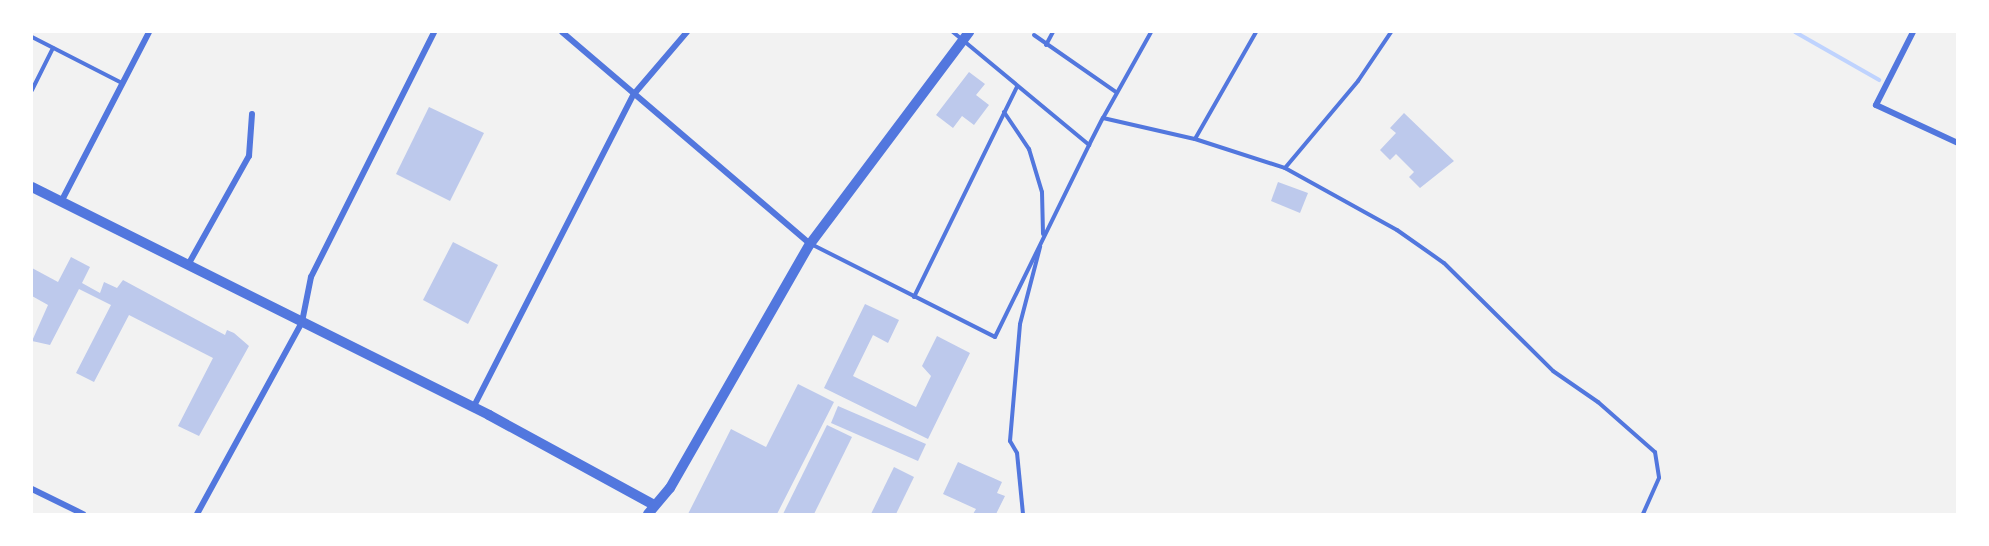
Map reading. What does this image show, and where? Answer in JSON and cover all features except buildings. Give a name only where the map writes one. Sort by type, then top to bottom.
[{"type":"street","points":[[61,202],[149,32]]},
{"type":"street","points":[[197,514],[302,322],[311,277],[434,32]]},
{"type":"street","points":[[562,32],[810,244]]},
{"type":"street","points":[[473,408],[634,94],[687,32]]},
{"type":"street","points":[[32,187],[473,408],[651,510],[670,488],[810,244],[969,32]]},
{"type":"street","points":[[1913,32],[1876,105],[1958,143]]},
{"type":"street","points":[[188,265],[249,156],[252,114]]},
{"type":"street","points":[[32,491],[83,514]]},
{"type":"lane","points":[[953,32],[961,42],[1089,145]]},
{"type":"lane","points":[[1046,45],[1053,32]]},
{"type":"lane","points":[[810,244],[995,337],[1116,92],[1151,32]]},
{"type":"lane","points":[[1196,139],[1256,32]]},
{"type":"lane","points":[[1285,168],[1358,81],[1391,32]]},
{"type":"lane","points":[[1034,35],[1116,92]]},
{"type":"lane","points":[[32,38],[122,83]]},
{"type":"lane","points":[[32,90],[53,48]]},
{"type":"lane","points":[[914,297],[1017,87]]},
{"type":"lane","points":[[1004,112],[1029,149],[1042,192],[1043,237],[1020,324],[1010,441],[1017,453],[1023,514]]},
{"type":"lane","points":[[1103,118],[1196,139],[1285,168],[1365,207],[1444,263],[1553,371],[1598,402],[1655,452],[1659,478],[1642,514]]},
{"type":"waterway","points":[[1795,32],[1879,80]]}]
